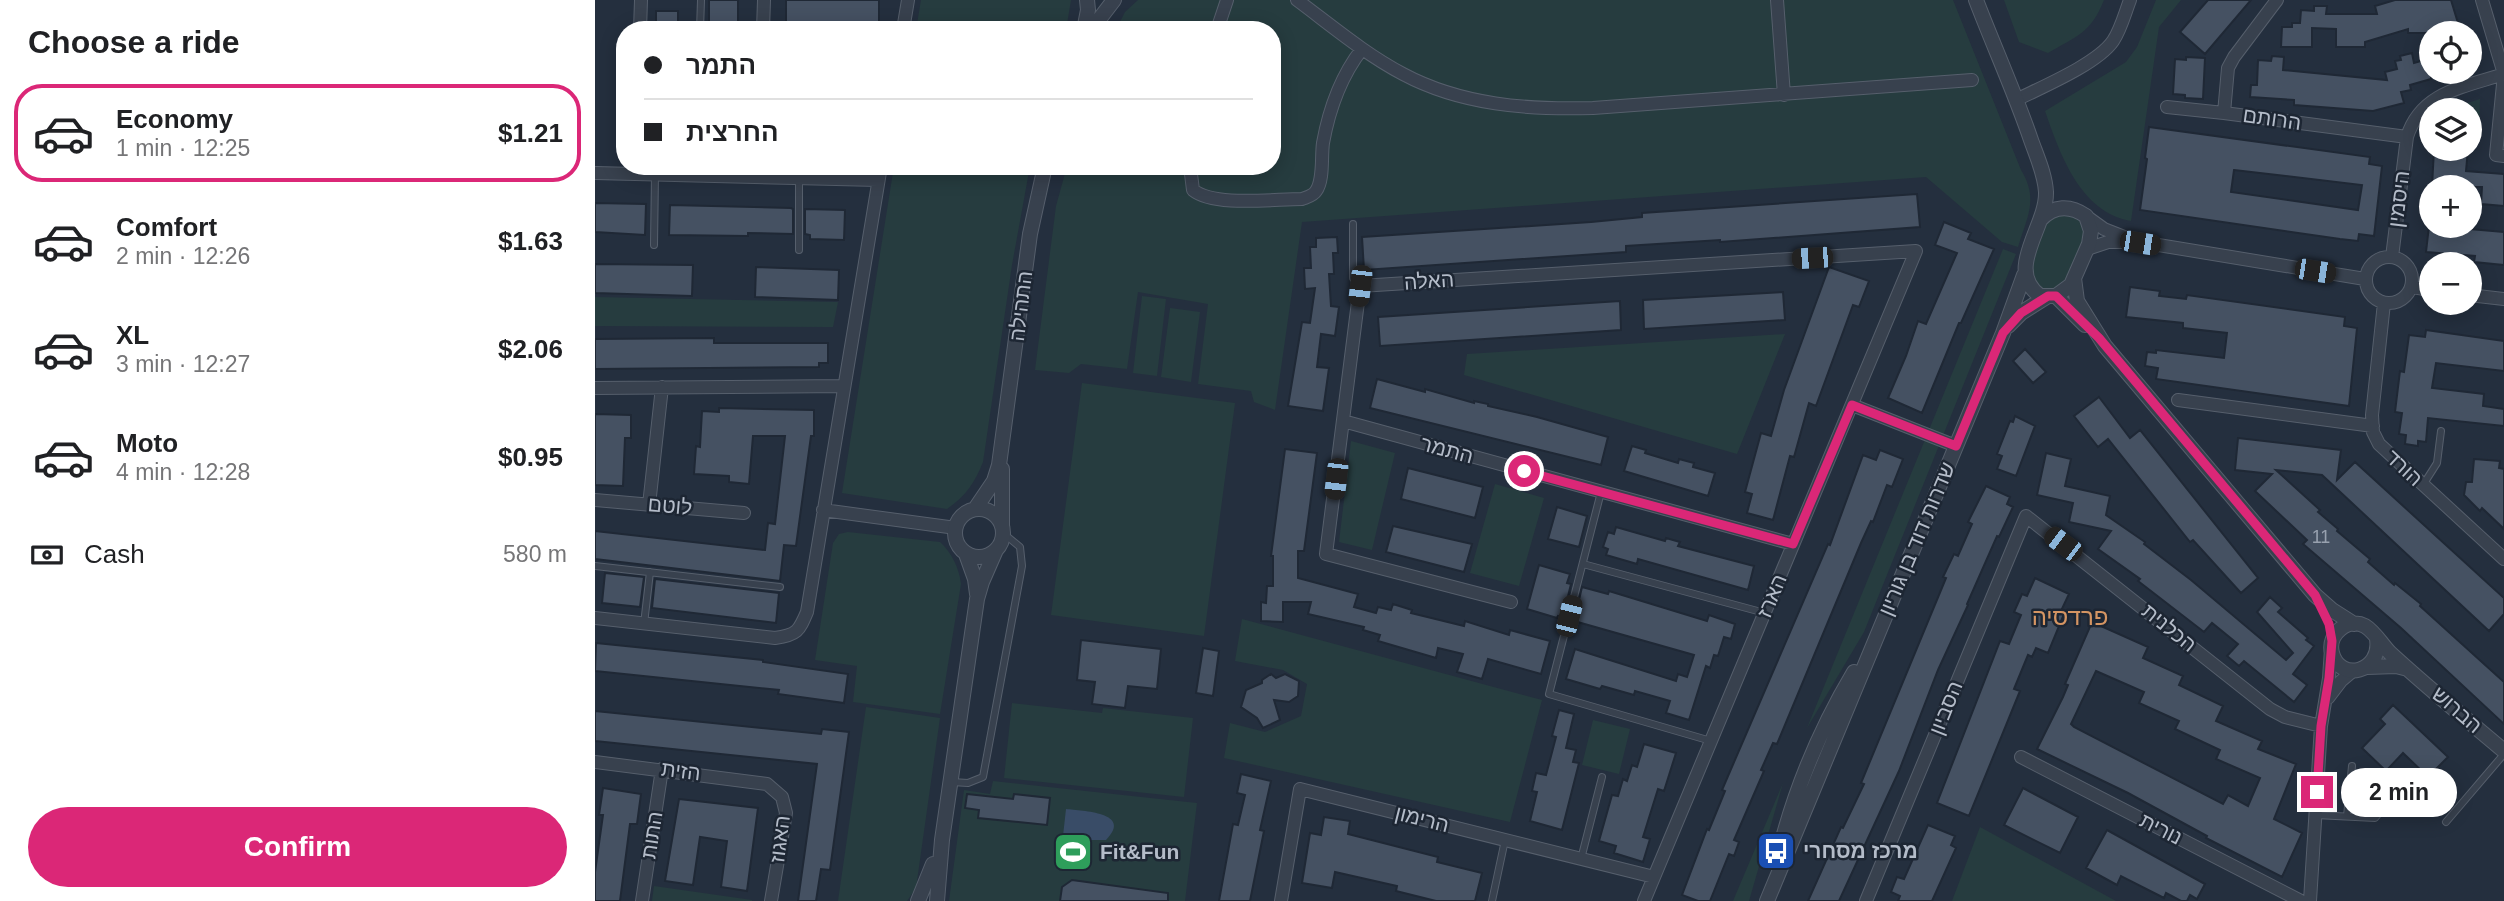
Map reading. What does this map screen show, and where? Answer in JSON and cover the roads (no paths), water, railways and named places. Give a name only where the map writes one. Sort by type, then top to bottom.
[{"type":"street","points":[[640,21],[641,0]]},
{"type":"street","points":[[763,21],[764,0]]},
{"type":"street","points":[[904,21],[908,0]]},
{"type":"street","points":[[1086,21],[1087,0]]},
{"type":"street","points":[[1101,0],[1112,0]]},
{"type":"street","points":[[1097,21],[1112,0]]},
{"type":"street","points":[[1220,21],[1227,0]]},
{"type":"street","points":[[1297,0],[1362,49],[1406,76],[1440,90],[1479,101],[1521,107],[1593,108],[1972,80]]},
{"type":"street","points":[[1777,0],[1784,95]]},
{"type":"street","points":[[1976,0],[2044,180],[2046,203],[2024,275],[2027,284],[2040,296],[2052,296],[2071,285],[2087,248],[2091,231],[2086,216]]},
{"type":"street","points":[[2016,100],[2083,65],[2103,51],[2113,41],[2130,0]]},
{"type":"street","name":"הרותם","points":[[2277,0],[2228,68],[2224,113],[2407,137]]},
{"type":"street","points":[[2482,0],[2504,74],[2496,155],[2504,156]]},
{"type":"street","points":[[1191,175],[1192,190],[1201,196],[1229,200],[1302,199],[1311,195],[1317,190],[1320,180],[1322,146],[1333,104],[1353,60],[1362,49]]},
{"type":"street","name":"היסמין","points":[[2392,257],[2411,123],[2431,100],[2504,74]]},
{"type":"street","points":[[2167,107],[2224,113]]},
{"type":"street","points":[[595,173],[616,172]]},
{"type":"street","points":[[691,175],[878,180]]},
{"type":"street","points":[[595,618],[775,638],[791,636],[800,629],[807,612],[879,175]]},
{"type":"street","name":"התהילה","points":[[1002,529],[1003,446],[1030,234],[1043,175]]},
{"type":"street","points":[[2044,180],[2069,208],[2104,229],[2140,243]]},
{"type":"street","points":[[2040,220],[2054,209],[2069,208]]},
{"type":"street","points":[[2087,248],[2108,242],[2140,243],[2365,279]]},
{"type":"street","name":"האלה","points":[[1360,286],[1916,251]]},
{"type":"street","name":"הארז","points":[[1644,901],[1916,251]]},
{"type":"street","points":[[2392,257],[2405,262],[2409,268],[2412,274],[2411,287],[2404,299],[2384,303],[2369,292],[2365,279],[2371,265],[2377,260],[2392,257]]},
{"type":"street","name":"שדרות דוד בן גוריון","points":[[1767,901],[1786,826],[1809,760],[1843,690],[1880,629],[2003,333],[2024,275]]},
{"type":"street","points":[[2074,277],[2077,301],[2099,338]]},
{"type":"street","points":[[1360,286],[1327,554],[1511,602]]},
{"type":"street","points":[[2411,287],[2419,288]]},
{"type":"street","points":[[2052,296],[2099,338],[2315,595],[2354,624],[2368,628],[2377,639],[2377,654],[2341,681],[2324,704]]},
{"type":"street","name":"שדרות דוד בן גוריון","points":[[2003,333],[2021,313],[2052,296]]},
{"type":"street","points":[[2482,296],[2504,299]]},
{"type":"street","name":"הורד","points":[[2384,303],[2373,426],[2379,444],[2504,559]]},
{"type":"street","points":[[595,388],[844,386]]},
{"type":"street","points":[[649,505],[662,387]]},
{"type":"street","points":[[2178,400],[2373,426]]},
{"type":"street","points":[[1852,405],[1956,446]]},
{"type":"street","name":"התמר","points":[[1343,421],[1793,544]]},
{"type":"street","name":"התהילה","points":[[975,509],[994,481],[1003,446]]},
{"type":"street","name":"לוטם","points":[[595,500],[744,513]]},
{"type":"street","points":[[937,901],[942,840],[977,599],[982,582],[1002,541],[1002,529],[991,512],[975,509],[961,517],[955,528],[956,541],[966,554],[975,579],[977,599]]},
{"type":"street","points":[[823,510],[955,528]]},
{"type":"street","name":"הכלנית","points":[[2025,516],[2270,709],[2285,717],[2321,726]]},
{"type":"street","name":"הסביון","points":[[1866,901],[2025,516]]},
{"type":"street","points":[[966,554],[982,557],[996,550]]},
{"type":"street","points":[[2310,901],[2321,726],[2331,645],[2329,624],[2315,595]]},
{"type":"street","points":[[2354,624],[2340,628],[2331,645],[2337,663],[2347,669],[2396,666],[2410,670]]},
{"type":"street","name":"הברוש","points":[[2377,639],[2504,752]]},
{"type":"street","name":"נורית","points":[[2021,757],[2301,901]]},
{"type":"street","name":"הזית","points":[[595,762],[767,784]]},
{"type":"street","name":"התות","points":[[642,901],[662,769]]},
{"type":"street","name":"האגוז","points":[[767,784],[782,797],[786,813],[771,901]]},
{"type":"street","name":"הרימון","points":[[1281,901],[1300,789],[1654,877]]},
{"type":"street","points":[[918,901],[942,840]]},
{"type":"lane","points":[[700,21],[701,0]]},
{"type":"lane","points":[[654,244],[655,175]]},
{"type":"lane","points":[[799,178],[799,250]]},
{"type":"lane","points":[[1353,224],[1353,278],[1360,286]]},
{"type":"lane","points":[[2422,486],[2437,463],[2441,431]]},
{"type":"lane","points":[[1601,492],[1549,694],[1711,741]]},
{"type":"lane","points":[[950,782],[968,783],[983,777],[1022,566],[1020,547],[1002,529]]},
{"type":"lane","points":[[1583,564],[1765,613]]},
{"type":"lane","points":[[595,565],[780,587]]},
{"type":"lane","points":[[644,624],[650,572]]},
{"type":"lane","points":[[2446,822],[2504,752]]},
{"type":"lane","points":[[2347,816],[2352,766]]},
{"type":"lane","points":[[2315,815],[2375,818],[2411,776]]},
{"type":"lane","points":[[1581,859],[1602,777]]},
{"type":"lane","points":[[1492,901],[1505,840]]},
{"type":"water","name":"Fit&Fun","points":[[1066,809],[1103,815],[1110,818],[1114,824],[1113,831],[1106,840],[1089,840],[1085,861],[1067,861],[1061,854]]},
{"type":"place","name":"מרכז מסחרי","points":[[1776,851]]},
{"type":"place","name":"Fit&Fun","points":[[1073,852]]},
{"type":"district","name":"פרדסיה","points":[[2070,617]]}]
